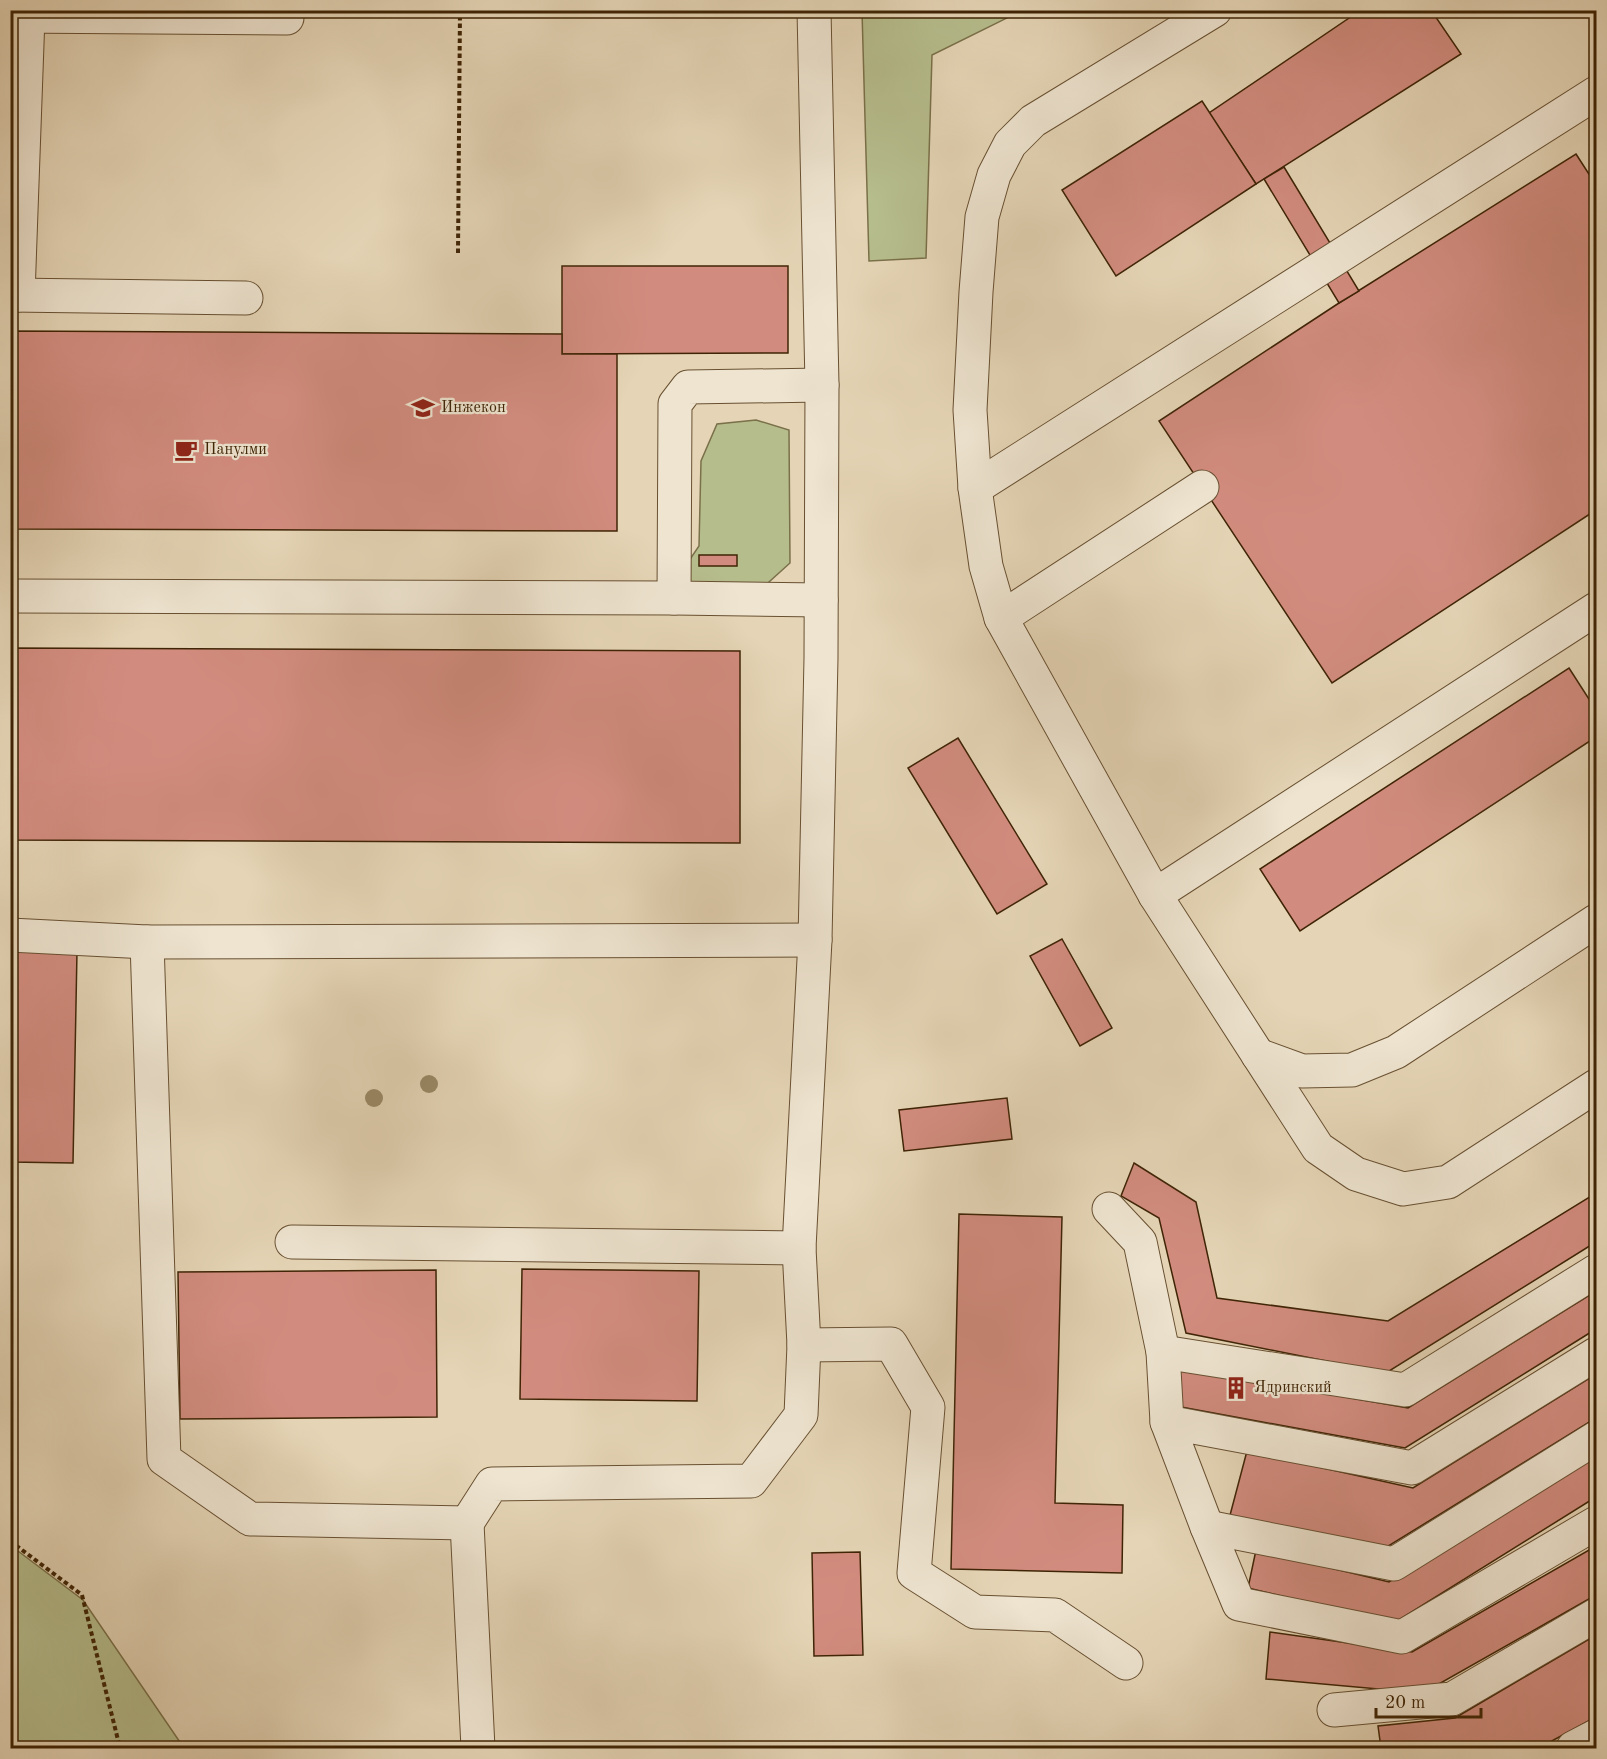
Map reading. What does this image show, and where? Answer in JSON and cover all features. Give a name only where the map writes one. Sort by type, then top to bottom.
[{"type":"lane","points":[[246,298],[14,295],[19,16],[287,18],[287,10]]},
{"type":"lane","points":[[478,1749],[467,1522],[492,1484],[751,1481],[801,1415],[804,1345],[799,1248],[815,940],[821,600],[822,385],[814,10]]},
{"type":"lane","points":[[1215,10],[1033,121],[1010,144],[994,175],[982,217],[970,410],[975,488],[986,566],[1001,618],[1155,895],[1318,1148],[1356,1174],[1402,1189],[1448,1182],[1596,1086]]},
{"type":"lane","points":[[975,488],[1596,93]]},
{"type":"lane","points":[[674,598],[675,404],[688,387],[822,385]]},
{"type":"lane","points":[[1001,618],[1202,487]]},
{"type":"lane","points":[[10,596],[821,600]]},
{"type":"lane","points":[[1155,895],[1596,609]]},
{"type":"lane","points":[[1258,1055],[1302,1071],[1352,1070],[1396,1052],[1596,921]]},
{"type":"lane","points":[[10,935],[147,942],[815,940]]},
{"type":"lane","points":[[147,942],[164,1459],[250,1519],[467,1522]]},
{"type":"lane","points":[[1109,1209],[1140,1242],[1163,1352],[1167,1422],[1239,1604],[1402,1637],[1596,1523]]},
{"type":"lane","points":[[292,1242],[799,1248]]},
{"type":"lane","points":[[1163,1352],[1405,1390],[1596,1271]]},
{"type":"lane","points":[[804,1345],[891,1344],[928,1407],[914,1574],[975,1612],[1055,1615],[1126,1663]]},
{"type":"lane","points":[[1167,1422],[1412,1468],[1596,1354]]},
{"type":"lane","points":[[1208,1527],[1394,1564],[1596,1438]]},
{"type":"lane","points":[[1334,1710],[1452,1699],[1596,1615]]},
{"type":"lane","points":[[1573,1749],[1596,1736]]},
{"type":"path","points":[[458,253],[460,10]]},
{"type":"path","points":[[10,1541],[82,1595],[120,1749]]},
{"type":"green space","points":[[862,11],[1021,11],[932,55],[926,258],[869,261]]},
{"type":"green space","points":[[756,420],[789,430],[790,563],[760,590],[693,591],[684,568],[699,546],[701,461],[717,424]]},
{"type":"green space","points":[[10,1545],[83,1600],[184,1748],[11,1748]]},
{"type":"building","points":[[1361,10],[1431,10],[1461,54],[1256,184],[1209,113]]},
{"type":"building","points":[[1202,101],[1256,184],[1116,276],[1062,190]]},
{"type":"building","points":[[1576,154],[1596,185],[1596,510],[1332,683],[1159,421],[1339,303]]},
{"type":"building","points":[[1284,167],[1359,291],[1339,303],[1264,179]]},
{"type":"building","points":[[562,266],[788,266],[788,353],[562,354]]},
{"type":"building","points":[[10,331],[562,334],[562,354],[617,354],[617,531],[10,529]]},
{"type":"building","points":[[699,555],[737,555],[737,566],[699,566]]},
{"type":"building","points":[[10,648],[740,651],[740,843],[10,840]]},
{"type":"building","points":[[1569,668],[1596,710],[1596,737],[1300,931],[1260,869]]},
{"type":"building","points":[[958,738],[1047,884],[997,914],[908,768]]},
{"type":"building","points":[[1062,939],[1112,1028],[1080,1046],[1030,956]]},
{"type":"building","points":[[10,950],[77,951],[73,1163],[10,1162]]},
{"type":"building","points":[[1007,1098],[1012,1139],[904,1151],[899,1110]]},
{"type":"building","points":[[1134,1163],[1196,1202],[1217,1298],[1388,1321],[1596,1193],[1596,1242],[1386,1373],[1186,1333],[1159,1218],[1121,1196]]},
{"type":"building","points":[[959,1214],[1062,1217],[1055,1503],[1123,1505],[1122,1573],[951,1569]]},
{"type":"building","points":[[522,1269],[699,1271],[697,1401],[520,1399]]},
{"type":"building","points":[[436,1270],[437,1417],[180,1419],[178,1272]]},
{"type":"building","name":"Ядринский","points":[[1596,1291],[1596,1329],[1405,1448],[1181,1407],[1180,1368],[1408,1408]]},
{"type":"building","points":[[1596,1374],[1596,1418],[1377,1553],[1229,1519],[1247,1451],[1413,1488]]},
{"type":"building","points":[[1596,1454],[1596,1497],[1394,1623],[1248,1588],[1256,1550],[1389,1582]]},
{"type":"building","points":[[1596,1546],[1596,1595],[1423,1693],[1266,1679],[1270,1632],[1412,1652]]},
{"type":"building","points":[[860,1552],[863,1655],[814,1656],[812,1553]]},
{"type":"building","points":[[1596,1635],[1596,1717],[1539,1748],[1381,1748],[1378,1726],[1455,1718]]},
{"type":"place","name":"Инжекон","points":[[423,408]]},
{"type":"place","name":"Панулми","points":[[186,450]]},
{"type":"place","name":"Ядринский","points":[[1236,1388]]}]
